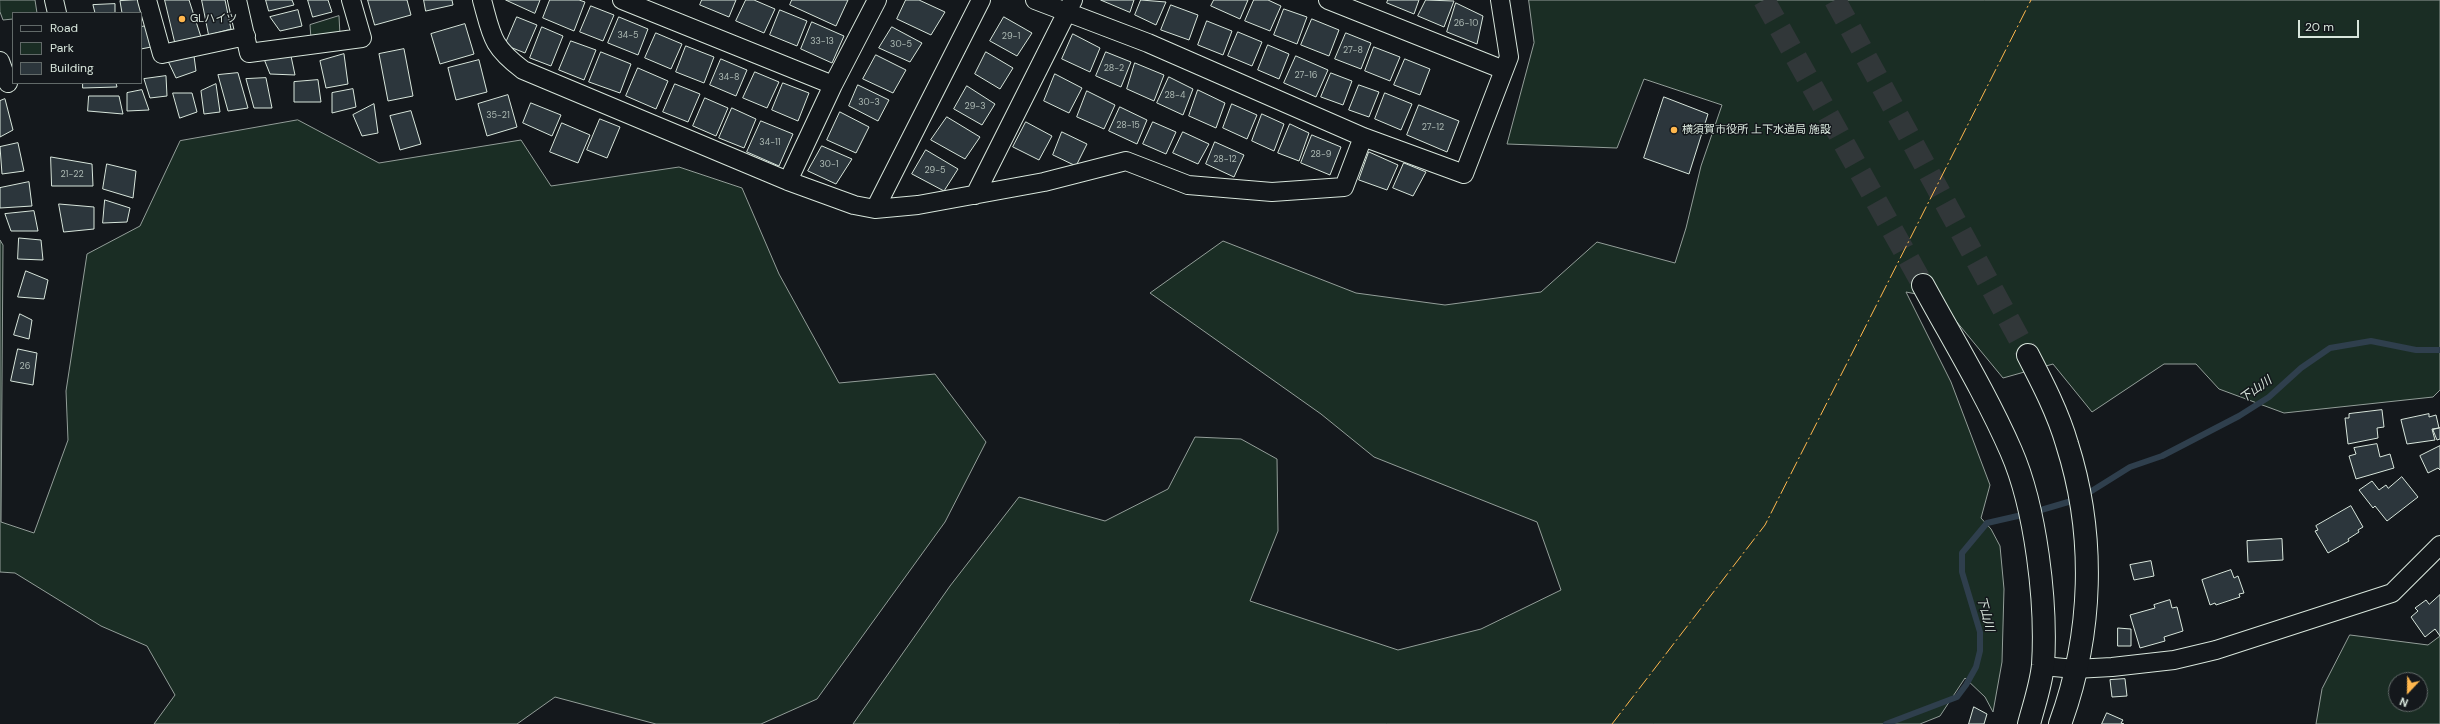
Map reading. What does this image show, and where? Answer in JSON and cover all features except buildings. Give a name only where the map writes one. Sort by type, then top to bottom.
[{"type":"street","points":[[54,0],[57,12]]},
{"type":"street","points":[[147,0],[162,54],[246,36]]},
{"type":"street","points":[[237,0],[249,53],[362,38],[351,0]]},
{"type":"street","points":[[482,0],[493,38],[503,55],[523,70],[788,181],[854,206],[875,209],[918,205],[1044,182],[1126,161],[1188,185],[1272,192],[1344,187],[1363,136]]},
{"type":"street","points":[[622,0],[833,84]]},
{"type":"street","points":[[788,181],[833,84],[877,0]]},
{"type":"street","points":[[875,209],[981,0]]},
{"type":"street","points":[[1035,0],[1070,6],[1148,43],[1363,136],[1464,174],[1509,57],[1500,0]]},
{"type":"street","points":[[1328,0],[1504,70]]},
{"type":"street","points":[[975,195],[1070,6]]},
{"type":"street","points":[[0,61],[8,83]]},
{"type":"street","points":[[1923,285],[1988,404],[2012,452],[2026,497],[2038,570],[2044,624],[2043,666],[2029,724]]},
{"type":"street","points":[[2028,355],[2054,406],[2068,444],[2085,523],[2087,590],[2084,631],[2060,724]]},
{"type":"street","points":[[2043,666],[2075,669],[2174,660],[2216,650],[2392,593],[2440,545]]},
{"type":"green space","points":[[0,0],[35,0],[37,12],[12,12],[12,19],[3,20],[0,12]]},
{"type":"green space","points":[[1529,0],[2440,0],[2440,390],[2433,397],[2284,413],[2219,389],[2196,364],[2164,364],[2092,412],[2053,364],[2003,378],[1937,298],[1906,292],[1951,382],[1990,485],[1981,518],[1991,529],[2000,546],[2004,589],[2002,662],[1993,712],[1985,697],[1965,678],[1940,716],[1920,724],[853,724],[950,586],[1019,497],[1105,521],[1168,489],[1195,437],[1241,439],[1277,459],[1278,531],[1250,601],[1398,650],[1481,629],[1561,590],[1537,522],[1374,457],[1321,414],[1150,293],[1223,241],[1356,293],[1445,305],[1541,292],[1597,242],[1675,263],[1686,228],[1701,166],[1722,105],[1644,79],[1617,148],[1507,144],[1534,43]]},
{"type":"green space","points":[[339,16],[340,35],[311,39],[310,25]]},
{"type":"green space","points":[[298,120],[379,163],[521,140],[551,186],[679,167],[742,188],[779,274],[839,383],[935,374],[986,442],[945,522],[817,699],[761,724],[656,724],[555,697],[517,724],[154,724],[175,695],[147,646],[101,626],[15,573],[0,572],[0,240],[3,245],[1,522],[34,533],[68,440],[66,391],[87,254],[140,226],[180,141]]},
{"type":"green space","points":[[2350,635],[2428,645],[2440,636],[2440,724],[2316,724],[2322,689]]},
{"type":"waterway","name":"下山川","points":[[2090,492],[2130,467],[2162,456],[2239,416],[2269,397],[2301,368],[2330,348],[2371,341],[2416,350],[2440,350]]},
{"type":"waterway","name":"下山川","points":[[2041,510],[2075,500]]},
{"type":"waterway","name":"下山川","points":[[1886,724],[1957,697],[1966,685],[1976,667],[1980,651],[1980,632],[1962,572],[1962,553],[1987,523],[2022,515]]},
{"type":"tunnel","points":[[1764,0],[1923,285]]},
{"type":"tunnel","points":[[1835,0],[2028,355]]},
{"type":"power","points":[[1612,724],[1765,525],[2031,0]]},
{"type":"place","name":"GLハイツ","points":[[182,19]]},
{"type":"place","name":"横須賀市役所 上下水道局 施設","points":[[1674,130]]}]
